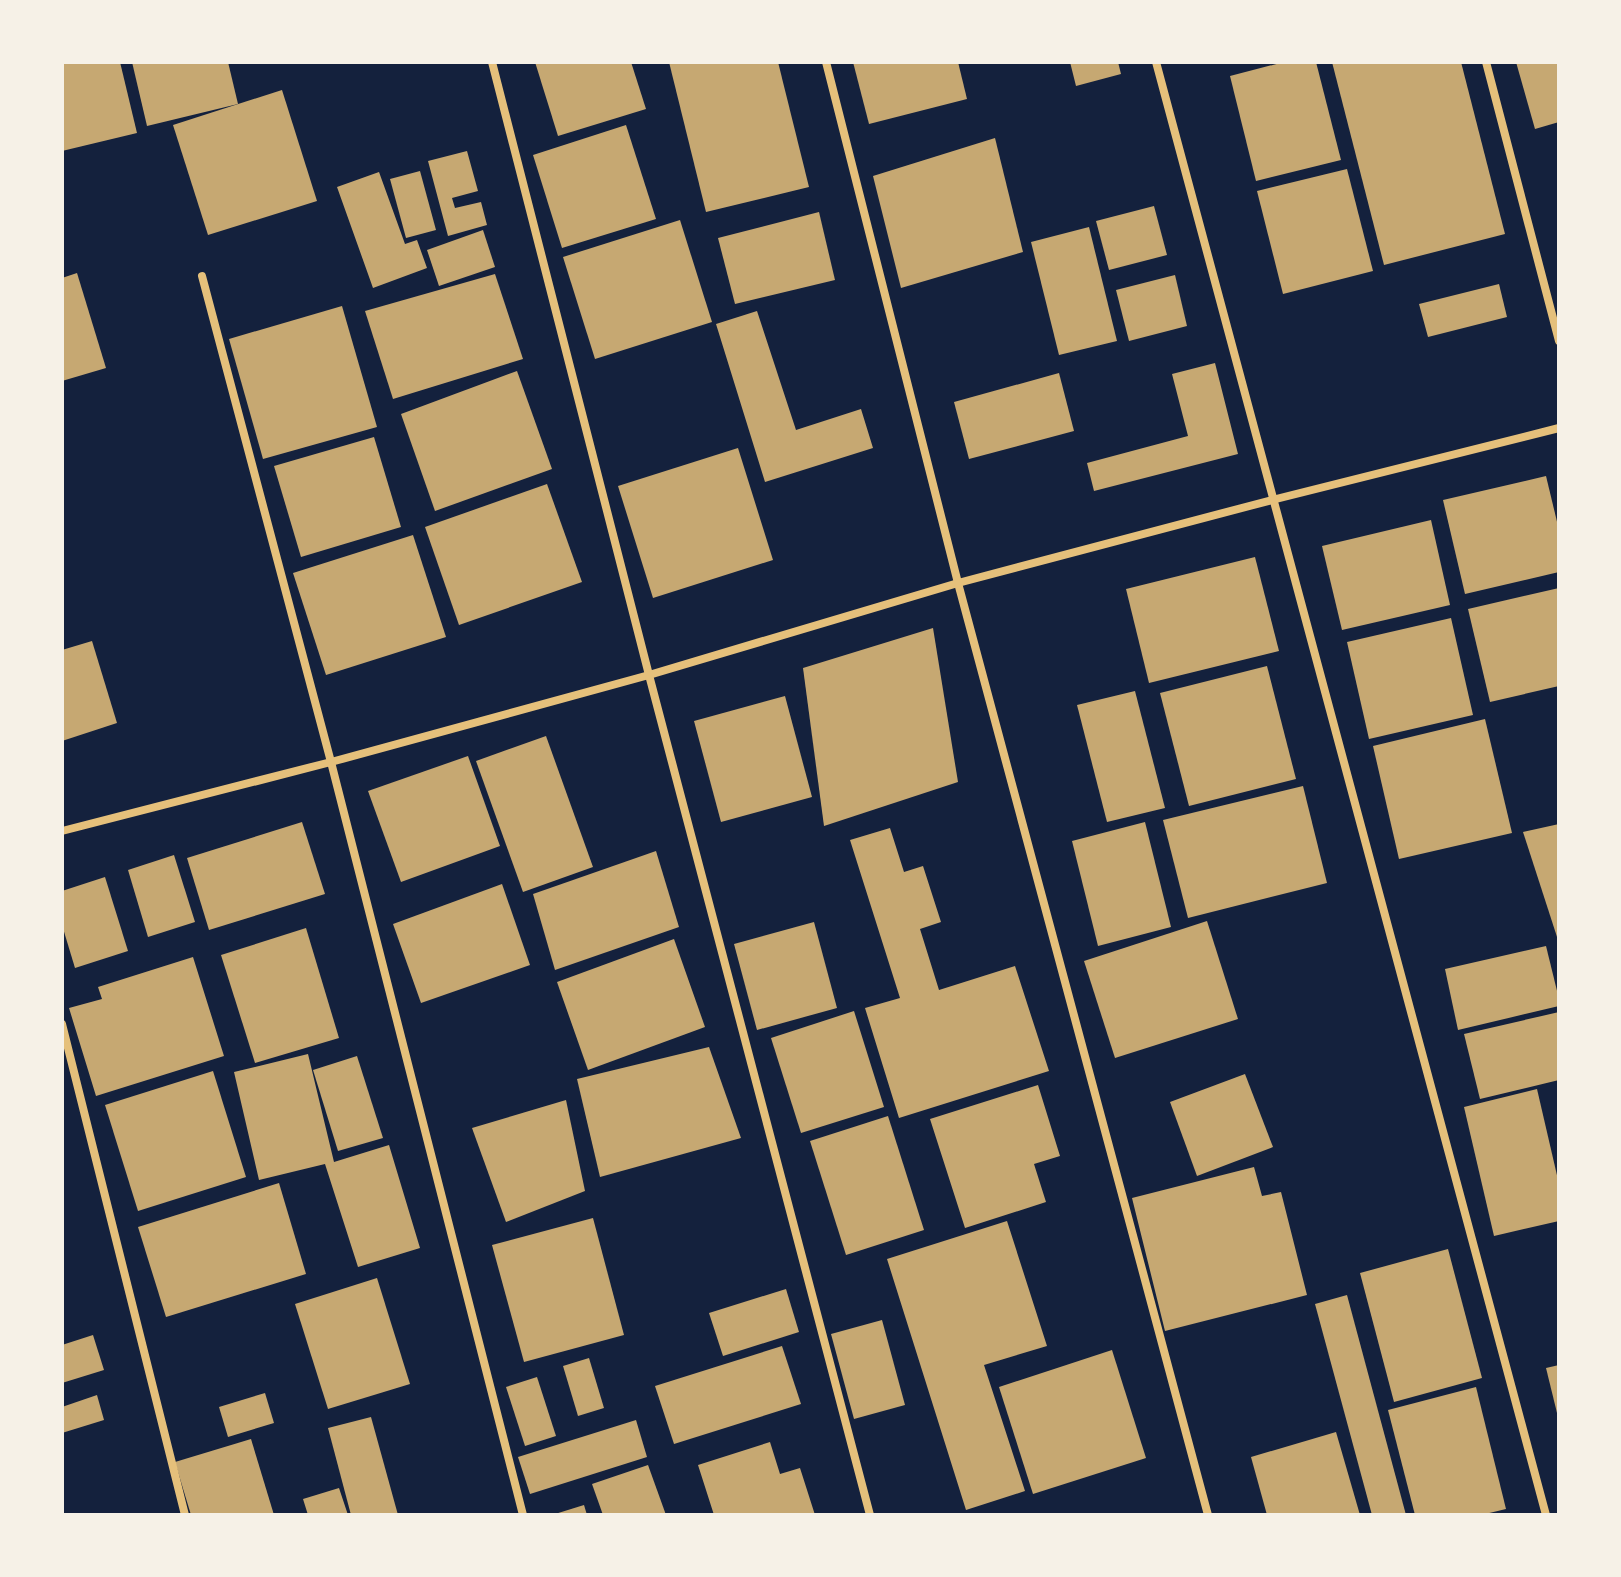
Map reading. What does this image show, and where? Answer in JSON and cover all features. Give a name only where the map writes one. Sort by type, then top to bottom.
[{"type":"street","points":[[492,62],[870,1515]]},
{"type":"street","points":[[826,62],[958,583],[1208,1515]]},
{"type":"street","points":[[1156,62],[1546,1515]]},
{"type":"street","points":[[1486,62],[1559,341]]},
{"type":"street","points":[[202,276],[331,762],[523,1515]]},
{"type":"street","points":[[62,831],[331,762],[649,675],[958,583],[1559,428]]},
{"type":"street","points":[[62,1024],[185,1515]]},
{"type":"building","points":[[62,62],[120,62],[137,133],[62,151]]},
{"type":"building","points":[[132,62],[228,62],[238,104],[147,126]]},
{"type":"building","points":[[535,62],[631,62],[646,109],[558,136]]},
{"type":"building","points":[[669,62],[778,62],[809,187],[706,212]]},
{"type":"building","points":[[853,62],[958,62],[967,99],[869,124]]},
{"type":"building","points":[[1070,62],[1118,62],[1121,74],[1076,86]]},
{"type":"building","points":[[1284,62],[1316,62],[1341,160],[1256,181],[1230,76]]},
{"type":"building","points":[[1332,62],[1461,62],[1505,234],[1384,265]]},
{"type":"building","points":[[1516,62],[1557,62],[1559,122],[1535,129]]},
{"type":"building","points":[[282,90],[317,201],[208,235],[173,125]]},
{"type":"building","points":[[626,125],[656,219],[562,248],[533,155]]},
{"type":"building","points":[[995,138],[1023,252],[901,288],[873,176]]},
{"type":"building","points":[[467,151],[478,191],[452,198],[455,208],[481,202],[487,225],[448,236],[428,161]]},
{"type":"building","points":[[1347,169],[1373,271],[1283,294],[1257,191]]},
{"type":"building","points":[[420,171],[436,230],[406,238],[390,179]]},
{"type":"building","points":[[379,172],[405,244],[417,240],[427,268],[373,288],[337,187]]},
{"type":"building","points":[[1154,206],[1167,255],[1109,270],[1096,221]]},
{"type":"building","points":[[819,212],[835,280],[735,304],[718,238]]},
{"type":"building","points":[[680,220],[712,322],[595,359],[563,257]]},
{"type":"building","points":[[1089,227],[1117,341],[1059,355],[1031,242]]},
{"type":"building","points":[[483,230],[495,267],[439,286],[427,250]]},
{"type":"building","points":[[77,273],[106,368],[62,381],[62,278]]},
{"type":"building","points":[[495,274],[523,359],[393,399],[365,311]]},
{"type":"building","points":[[1175,275],[1187,326],[1129,341],[1116,290]]},
{"type":"building","points":[[1499,284],[1507,317],[1428,337],[1419,304]]},
{"type":"building","points":[[342,306],[377,427],[263,459],[229,339]]},
{"type":"building","points":[[757,311],[796,430],[861,409],[873,448],[765,482],[716,324]]},
{"type":"building","points":[[1215,363],[1238,454],[1094,491],[1087,463],[1188,436],[1172,374]]},
{"type":"building","points":[[517,371],[552,469],[435,511],[401,414]]},
{"type":"building","points":[[1059,373],[1074,431],[969,459],[954,402]]},
{"type":"building","points":[[374,437],[401,527],[301,557],[274,466]]},
{"type":"building","points":[[738,448],[773,560],[653,598],[618,486]]},
{"type":"building","points":[[1546,476],[1559,530],[1559,572],[1465,594],[1443,500]]},
{"type":"building","points":[[547,484],[582,582],[459,625],[425,527]]},
{"type":"building","points":[[1431,520],[1450,605],[1342,630],[1322,546]]},
{"type":"building","points":[[413,535],[446,637],[326,675],[293,573]]},
{"type":"building","points":[[1255,557],[1279,651],[1149,683],[1126,589]]},
{"type":"building","points":[[1559,588],[1559,686],[1490,702],[1468,609]]},
{"type":"building","points":[[1451,618],[1473,715],[1369,739],[1347,642]]},
{"type":"building","points":[[933,628],[958,782],[824,826],[803,668]]},
{"type":"building","points":[[92,641],[117,723],[62,741],[62,650]]},
{"type":"building","points":[[1267,666],[1296,779],[1189,806],[1160,693]]},
{"type":"building","points":[[1135,691],[1165,808],[1107,822],[1077,705]]},
{"type":"building","points":[[785,696],[812,797],[721,822],[694,721]]},
{"type":"building","points":[[1485,719],[1512,833],[1399,859],[1373,746]]},
{"type":"building","points":[[546,736],[593,867],[523,892],[476,761]]},
{"type":"building","points":[[468,756],[500,846],[401,882],[368,791]]},
{"type":"building","points":[[1303,786],[1327,883],[1188,918],[1163,820]]},
{"type":"building","points":[[302,822],[325,894],[209,930],[187,858]]},
{"type":"building","points":[[1145,822],[1171,927],[1098,946],[1072,841]]},
{"type":"building","points":[[1559,824],[1559,940],[1558,940],[1523,832]]},
{"type":"building","points":[[890,828],[904,872],[923,866],[941,922],[920,929],[939,990],[1015,966],[1049,1071],[899,1118],[865,1008],[900,998],[850,840]]},
{"type":"building","points":[[656,851],[679,927],[555,970],[533,894]]},
{"type":"building","points":[[174,855],[195,922],[148,937],[128,870]]},
{"type":"building","points":[[105,877],[128,951],[75,968],[62,925],[62,891]]},
{"type":"building","points":[[502,884],[530,965],[421,1003],[393,924]]},
{"type":"building","points":[[1207,921],[1238,1019],[1115,1058],[1084,961]]},
{"type":"building","points":[[814,922],[837,1008],[757,1030],[734,944]]},
{"type":"building","points":[[306,928],[339,1038],[255,1063],[221,955]]},
{"type":"building","points":[[674,939],[705,1027],[588,1070],[557,982]]},
{"type":"building","points":[[1546,946],[1559,1006],[1458,1030],[1445,969]]},
{"type":"building","points":[[193,957],[224,1056],[96,1096],[69,1008],[102,999],[98,987]]},
{"type":"building","points":[[854,1011],[884,1107],[801,1133],[771,1038]]},
{"type":"building","points":[[1559,1012],[1559,1080],[1480,1099],[1464,1034]]},
{"type":"building","points":[[709,1047],[741,1138],[600,1177],[577,1079]]},
{"type":"building","points":[[308,1054],[334,1162],[389,1145],[420,1248],[358,1267],[325,1164],[259,1180],[234,1072]]},
{"type":"building","points":[[357,1056],[383,1138],[338,1151],[313,1070]]},
{"type":"building","points":[[213,1071],[246,1177],[138,1211],[105,1105]]},
{"type":"building","points":[[1245,1074],[1273,1147],[1197,1176],[1170,1102]]},
{"type":"building","points":[[1038,1085],[1060,1156],[1034,1164],[1046,1202],[965,1228],[930,1119]]},
{"type":"building","points":[[1537,1089],[1559,1184],[1559,1221],[1494,1236],[1464,1107]]},
{"type":"building","points":[[566,1100],[585,1191],[506,1222],[472,1128]]},
{"type":"building","points":[[888,1116],[924,1230],[846,1255],[810,1141]]},
{"type":"building","points":[[1254,1167],[1262,1196],[1281,1192],[1307,1295],[1165,1331],[1132,1198]]},
{"type":"building","points":[[279,1183],[306,1274],[166,1317],[138,1227]]},
{"type":"building","points":[[593,1218],[624,1335],[524,1362],[492,1245]]},
{"type":"building","points":[[1007,1221],[1047,1346],[984,1365],[1025,1491],[966,1510],[887,1259]]},
{"type":"building","points":[[1448,1249],[1482,1378],[1394,1402],[1360,1273]]},
{"type":"building","points":[[377,1278],[410,1384],[328,1409],[295,1304]]},
{"type":"building","points":[[786,1289],[799,1332],[723,1356],[709,1313]]},
{"type":"building","points":[[1347,1295],[1406,1515],[1372,1515],[1315,1304]]},
{"type":"building","points":[[882,1320],[905,1405],[854,1419],[831,1334]]},
{"type":"building","points":[[93,1335],[104,1370],[62,1383],[62,1345]]},
{"type":"building","points":[[782,1346],[801,1404],[674,1444],[655,1386]]},
{"type":"building","points":[[1112,1350],[1146,1458],[1033,1494],[999,1387]]},
{"type":"building","points":[[589,1358],[604,1408],[578,1416],[563,1366]]},
{"type":"building","points":[[1559,1365],[1559,1417],[1558,1417],[1546,1368]]},
{"type":"building","points":[[537,1377],[556,1436],[525,1446],[506,1387]]},
{"type":"building","points":[[1476,1387],[1506,1509],[1481,1515],[1415,1515],[1388,1410]]},
{"type":"building","points":[[265,1393],[274,1423],[228,1437],[219,1407]]},
{"type":"building","points":[[97,1395],[104,1420],[62,1433],[62,1407]]},
{"type":"building","points":[[371,1417],[398,1515],[351,1515],[328,1428]]},
{"type":"building","points":[[636,1420],[647,1457],[530,1494],[518,1457]]},
{"type":"building","points":[[1336,1432],[1360,1515],[1267,1515],[1251,1457]]},
{"type":"building","points":[[251,1439],[274,1515],[191,1515],[175,1462]]},
{"type":"building","points":[[770,1442],[780,1474],[800,1468],[815,1515],[714,1515],[698,1465]]},
{"type":"building","points":[[648,1465],[666,1515],[603,1515],[592,1484]]},
{"type":"building","points":[[339,1488],[348,1515],[308,1515],[303,1499]]},
{"type":"building","points":[[584,1505],[587,1515],[555,1515],[555,1514]]}]
